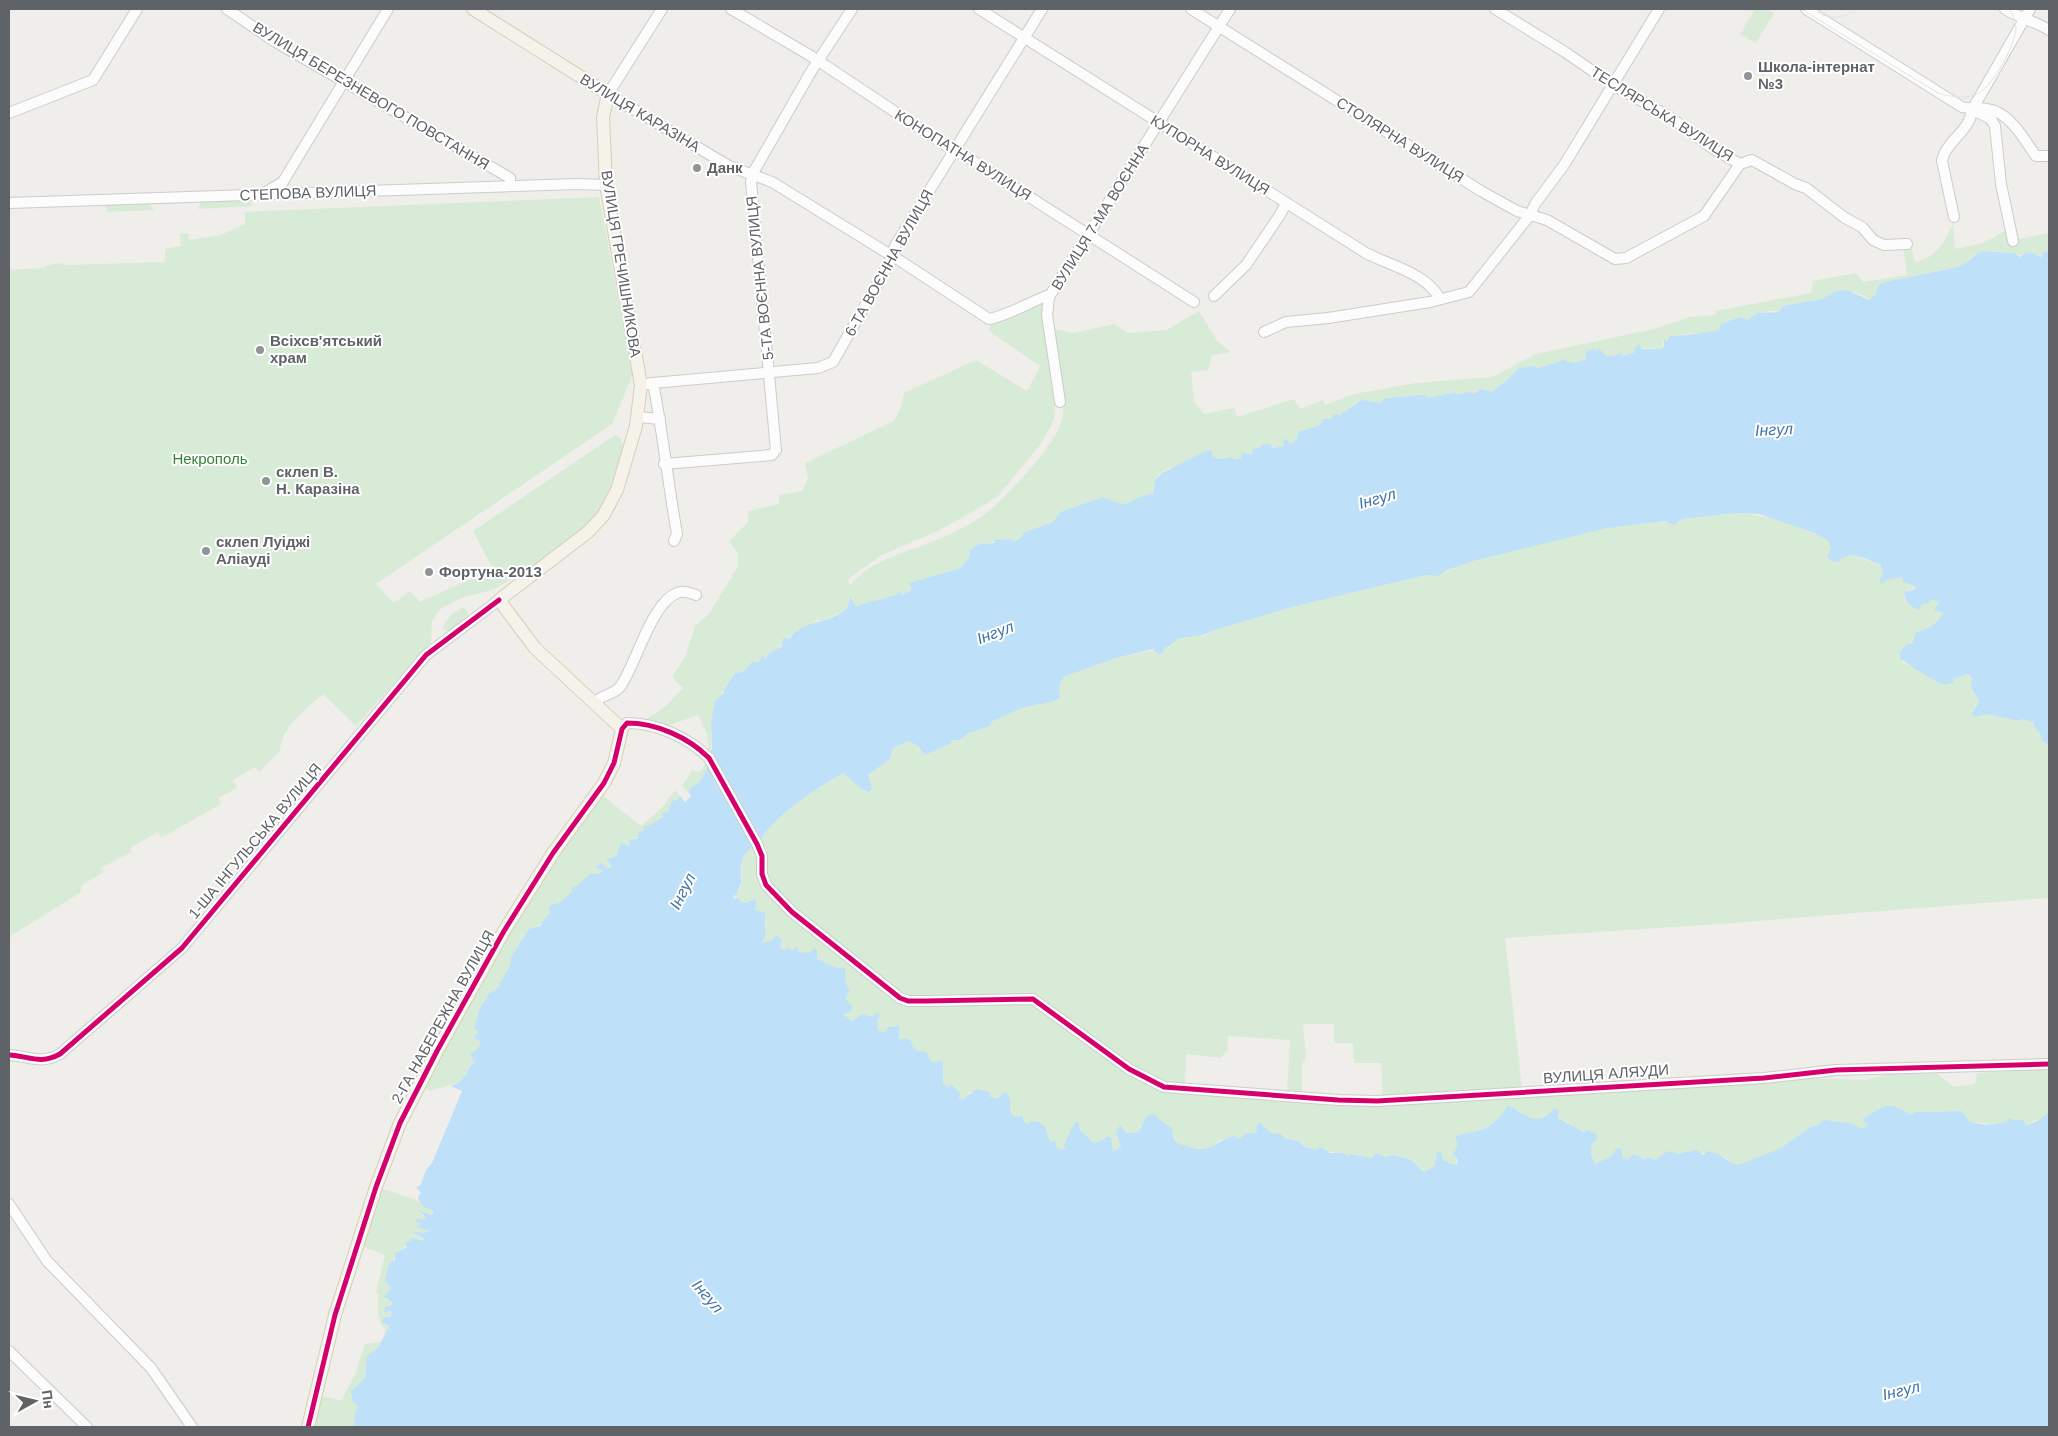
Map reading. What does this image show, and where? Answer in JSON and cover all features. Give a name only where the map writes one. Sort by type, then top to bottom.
[{"type":"main road","name":"ВУЛИЦЯ КАРАЗІНА","points":[[473,9],[608,94]]},
{"type":"main road","name":"ВУЛИЦЯ ГРЕЧИШНИКОВА","points":[[499,600],[588,532],[603,516],[617,490],[647,384],[606,185],[603,117],[608,94]]},
{"type":"main road","points":[[499,600],[535,648],[622,729]]},
{"type":"main road","name":"2-ГА НАБЕРЕЖНА ВУЛИЦЯ","points":[[308,1427],[335,1315],[376,1187],[400,1123],[437,1051],[504,931],[553,853],[604,783],[614,763],[622,729]]},
{"type":"street","points":[[9,113],[86,84],[96,77],[137,9]]},
{"type":"street","name":"ВУЛИЦЯ БЕРЕЗНЕВОГО ПОВСТАННЯ","points":[[226,9],[274,41],[510,178],[510,186]]},
{"type":"street","points":[[261,195],[283,182],[388,9]]},
{"type":"street","name":"ВУЛИЦЯ ГРЕЧИШНИКОВА","points":[[608,94],[662,9]]},
{"type":"street","name":"КОНОПАТНА ВУЛИЦЯ","points":[[731,9],[818,62],[954,151],[962,154],[1089,233],[1194,302]]},
{"type":"street","name":"5-ТА ВОЄННА ВУЛИЦЯ","points":[[664,464],[774,454],[777,446],[751,190],[754,173],[818,62],[852,9]]},
{"type":"street","name":"КУПОРНА ВУЛИЦЯ","points":[[979,9],[1366,252],[1386,263],[1408,270],[1435,290],[1440,300]]},
{"type":"street","name":"6-ТА ВОЄННА ВУЛИЦЯ","points":[[647,384],[818,368],[833,362],[891,257],[895,246],[1042,9]]},
{"type":"street","name":"СТОЛЯРНА ВУЛИЦЯ","points":[[1191,9],[1481,191],[1517,210],[1547,220],[1615,259],[1626,258],[1704,216],[1740,164]]},
{"type":"street","name":"ВУЛИЦЯ 7-МА ВОЄННА","points":[[1060,402],[1047,315],[1049,297],[1230,9]]},
{"type":"street","name":"ТЕСЛЯРСЬКА ВУЛИЦЯ","points":[[1495,9],[1613,85],[1670,117],[1715,150],[1740,164],[1752,160],[1794,184],[1806,188],[1845,218],[1862,227],[1873,240],[1884,245],[1907,244]]},
{"type":"street","points":[[1264,332],[1286,322],[1328,318],[1440,300],[1468,292],[1530,215],[1659,9]]},
{"type":"street","points":[[1806,9],[1962,107],[1991,119],[1995,126],[2001,184],[2013,241]]},
{"type":"street","points":[[2005,9],[2027,13],[2033,20],[2049,30]]},
{"type":"street","points":[[1954,217],[1942,161],[1947,147],[1971,119],[1972,110],[2020,29],[2027,13]]},
{"type":"street","name":"ВУЛИЦЯ КАРАЗІНА","points":[[608,94],[729,166],[754,173],[772,182],[989,319]]},
{"type":"street","points":[[1972,110],[1987,109],[1997,112],[2014,125],[2036,156],[2045,157]]},
{"type":"street","name":"СТЕПОВА ВУЛИЦЯ","points":[[9,203],[510,186],[606,185]]},
{"type":"street","points":[[1214,296],[1251,259],[1280,215],[1286,202]]},
{"type":"street","name":"ВУЛИЦЯ 7-МА ВОЄННА","points":[[989,319],[1005,316],[1010,310],[1049,297]]},
{"type":"street","name":"ВУЛИЦЯ ГРЕЧИШНИКОВА","points":[[647,384],[660,419],[664,464],[677,534],[674,541]]},
{"type":"street","points":[[637,422],[660,419]]},
{"type":"street","points":[[594,703],[598,697],[620,687],[651,624],[669,597],[679,592],[696,595]]},
{"type":"street","name":"1-ША ІНГУЛЬСЬКА ВУЛИЦЯ","points":[[9,1054],[40,1061],[60,1054],[175,955],[426,655],[499,600]]},
{"type":"street","name":"ВУЛИЦЯ АЛЯУДИ","points":[[622,729],[627,723],[637,723],[668,732],[700,749],[709,758],[757,844],[762,856],[762,874],[766,886],[792,912],[900,998],[908,1001],[1033,999],[1129,1069],[1164,1087],[1377,1102],[1764,1078],[1836,1070],[2049,1064]]},
{"type":"street","points":[[9,1204],[47,1261],[151,1368],[192,1427]]},
{"type":"street","points":[[9,1351],[87,1427]]},
{"type":"green space","points":[[1755,9],[1766,9],[1774,13],[1756,43],[1740,34]]},
{"type":"green space","name":"Некрополь","points":[[599,197],[633,374],[612,424],[376,584],[394,603],[410,591],[420,602],[493,569],[473,531],[615,435],[621,438],[623,449],[606,500],[595,517],[579,534],[533,567],[492,590],[461,598],[439,610],[432,622],[431,642],[356,726],[323,694],[290,726],[285,734],[280,751],[259,772],[255,767],[233,780],[237,788],[218,798],[221,804],[161,838],[158,832],[130,848],[132,852],[101,868],[104,872],[82,885],[80,893],[9,937],[9,270],[45,268],[45,266],[59,263],[66,265],[165,262],[165,249],[181,246],[180,233],[188,233],[189,240],[221,235],[245,224],[245,212]]},
{"type":"green space","points":[[249,200],[253,206],[198,209],[201,202]]},
{"type":"green space","points":[[149,204],[154,210],[107,212],[106,205]]},
{"type":"green space","points":[[1953,224],[1955,249],[1983,243],[2005,231],[2013,231],[2015,240],[2049,233],[2049,251],[2043,252],[2041,258],[1993,251],[1973,255],[1964,265],[1877,288],[1876,294],[1869,300],[1865,296],[1847,290],[1836,291],[1822,299],[1782,306],[1779,312],[1767,311],[1748,320],[1738,317],[1721,324],[1719,330],[1715,332],[1682,334],[1667,342],[1664,340],[1661,349],[1642,348],[1641,346],[1635,353],[1621,356],[1620,352],[1615,356],[1607,356],[1603,352],[1596,352],[1586,359],[1575,363],[1561,361],[1538,368],[1525,367],[1491,392],[1477,391],[1474,394],[1456,395],[1455,392],[1428,398],[1385,398],[1380,403],[1355,403],[1354,406],[1320,425],[1298,432],[1297,439],[1285,446],[1258,449],[1252,452],[1252,455],[1243,459],[1223,458],[1219,460],[1213,457],[1175,466],[1167,469],[1156,478],[1153,494],[1144,495],[1131,503],[1121,504],[1103,497],[1060,512],[1053,522],[1024,533],[1023,536],[1014,542],[1011,539],[980,544],[969,550],[970,555],[961,568],[910,583],[912,590],[905,593],[871,602],[857,608],[849,598],[847,609],[823,621],[818,620],[793,634],[766,659],[761,655],[758,662],[751,667],[735,673],[721,696],[714,721],[711,722],[711,750],[709,750],[707,734],[698,715],[669,725],[640,724],[666,706],[683,688],[672,677],[685,657],[695,626],[709,614],[738,566],[738,554],[729,541],[748,522],[748,511],[779,504],[779,495],[802,491],[808,479],[805,463],[894,421],[901,407],[904,393],[976,360],[1027,391],[1040,366],[989,331],[992,320],[1045,302],[1055,403],[1054,420],[1040,445],[999,495],[940,530],[882,555],[848,579],[850,586],[866,570],[876,564],[929,543],[980,518],[1005,496],[1039,458],[1057,433],[1063,413],[1061,376],[1053,329],[1074,333],[1114,324],[1128,333],[1167,330],[1199,311],[1217,341],[1231,352],[1212,355],[1208,370],[1191,372],[1194,401],[1204,414],[1234,408],[1237,417],[1294,399],[1300,409],[1323,400],[1325,405],[1354,394],[1416,383],[1492,377],[1536,354],[1654,329],[1690,317],[1716,315],[1715,311],[1811,293],[1813,281],[1856,273],[1863,282],[1907,275],[1903,245],[1911,244],[1915,262],[1922,260],[1929,257],[1939,248]]},
{"type":"green space","points":[[1737,513],[1785,522],[1808,531],[1830,541],[1831,550],[1843,556],[1851,554],[1881,566],[1887,580],[1904,577],[1903,582],[1917,586],[1916,589],[1906,590],[1922,604],[1932,598],[1940,602],[1945,613],[1913,643],[1907,644],[1901,652],[1903,663],[1920,669],[1940,684],[1967,674],[1972,679],[1971,686],[1979,703],[1975,707],[1978,716],[1987,714],[2019,721],[2022,719],[2035,722],[2034,726],[2040,733],[2043,742],[2049,745],[2049,900],[2045,898],[1720,924],[1505,938],[1522,1089],[1383,1098],[1381,1063],[1354,1063],[1353,1043],[1334,1043],[1334,1024],[1303,1024],[1306,1058],[1302,1064],[1302,1094],[1287,1093],[1290,1040],[1228,1036],[1227,1051],[1220,1058],[1186,1054],[1185,1086],[1166,1084],[1148,1077],[1045,1002],[911,997],[903,994],[838,944],[773,888],[765,872],[767,861],[760,842],[766,832],[785,813],[821,786],[843,773],[858,783],[864,791],[872,788],[868,775],[890,759],[893,748],[909,741],[918,746],[925,755],[950,744],[952,740],[960,740],[967,734],[990,726],[993,721],[1022,708],[1055,701],[1060,697],[1059,688],[1063,677],[1116,658],[1169,647],[1176,641],[1195,634],[1205,636],[1212,631],[1292,607],[1426,575],[1439,574],[1470,562],[1569,535],[1617,526],[1640,523],[1678,523],[1682,519]]},
{"type":"green space","points":[[462,608],[467,610],[469,617],[450,631],[444,630],[443,626],[451,615]]},
{"type":"green space","points":[[706,763],[707,769],[699,783],[691,788],[689,793],[682,786],[692,770],[700,772]]},
{"type":"green space","points":[[675,790],[680,796],[676,803],[638,838],[633,838],[630,846],[619,849],[608,869],[601,862],[598,863],[602,871],[600,874],[559,903],[552,904],[544,921],[538,926],[529,929],[511,957],[510,965],[497,989],[489,994],[480,1008],[476,1019],[480,1044],[473,1058],[475,1062],[470,1066],[461,1081],[431,1091],[425,1088],[465,1011],[507,937],[553,865],[602,795],[641,826],[662,808]]},
{"type":"green space","points":[[755,845],[764,886],[898,1001],[1032,1002],[1146,1082],[1338,1103],[1812,1078],[1867,1080],[1890,1073],[1936,1073],[1954,1087],[1975,1084],[1977,1073],[2049,1069],[2049,1112],[2039,1120],[2035,1120],[2026,1126],[1970,1122],[1962,1111],[1916,1112],[1912,1115],[1878,1109],[1875,1113],[1862,1119],[1867,1126],[1862,1130],[1850,1123],[1824,1120],[1818,1125],[1810,1127],[1781,1148],[1738,1165],[1718,1155],[1699,1153],[1669,1155],[1655,1160],[1628,1160],[1623,1157],[1613,1156],[1595,1164],[1591,1154],[1592,1144],[1596,1141],[1598,1135],[1584,1132],[1551,1113],[1537,1119],[1527,1119],[1519,1111],[1478,1131],[1455,1136],[1458,1146],[1456,1165],[1443,1160],[1441,1152],[1438,1152],[1435,1166],[1424,1172],[1412,1160],[1394,1155],[1385,1157],[1376,1153],[1372,1158],[1354,1154],[1347,1156],[1312,1149],[1300,1142],[1270,1133],[1257,1125],[1256,1133],[1239,1139],[1220,1140],[1211,1147],[1206,1148],[1189,1148],[1178,1144],[1167,1124],[1158,1117],[1146,1116],[1139,1132],[1126,1133],[1117,1138],[1121,1147],[1113,1153],[1103,1140],[1094,1143],[1079,1129],[1066,1148],[1060,1150],[1015,1117],[1011,1113],[1012,1106],[975,1092],[970,1092],[963,1099],[959,1099],[960,1093],[952,1085],[948,1087],[943,1084],[941,1073],[944,1067],[938,1062],[931,1062],[921,1051],[915,1050],[909,1039],[899,1039],[900,1027],[884,1033],[877,1030],[877,1021],[872,1017],[853,1021],[842,1015],[847,1011],[845,997],[850,991],[846,984],[845,968],[828,965],[815,954],[797,952],[794,949],[783,951],[780,939],[775,937],[766,944],[762,943],[766,920],[755,910],[755,903],[741,902],[733,896],[737,894],[742,881],[741,864],[749,847]]},
{"type":"green space","points":[[381,1188],[419,1201],[431,1209],[434,1214],[422,1215],[426,1218],[420,1218],[420,1225],[417,1225],[429,1231],[418,1235],[424,1241],[411,1241],[396,1254],[388,1282],[391,1288],[385,1299],[392,1301],[387,1311],[392,1314],[387,1318],[391,1326],[384,1336],[385,1329],[380,1321],[378,1312],[379,1294],[376,1292],[385,1255],[362,1246]]},
{"type":"green space","points":[[380,1342],[367,1365],[365,1378],[355,1387],[358,1406],[355,1427],[312,1427],[319,1395],[341,1401],[356,1372],[365,1344]]},
{"type":"water","name":"Інгул","points":[[1983,251],[2014,253],[2020,257],[2026,253],[2031,253],[2041,258],[2043,252],[2049,251],[2049,745],[2043,742],[2040,733],[2034,726],[2034,722],[2022,719],[2019,721],[1987,714],[1974,717],[1972,713],[1979,702],[1971,686],[1972,679],[1968,674],[1953,679],[1954,682],[1942,684],[1900,658],[1900,652],[1907,644],[1913,643],[1916,632],[1932,626],[1944,613],[1934,610],[1939,602],[1932,599],[1927,604],[1922,604],[1919,610],[1910,605],[1904,592],[1916,589],[1916,586],[1903,582],[1903,577],[1887,580],[1882,584],[1879,580],[1883,575],[1881,565],[1853,555],[1843,558],[1838,562],[1831,561],[1827,556],[1831,549],[1829,541],[1812,532],[1759,514],[1737,513],[1682,519],[1674,525],[1666,521],[1607,528],[1473,561],[1445,571],[1439,576],[1426,575],[1292,607],[1204,635],[1181,638],[1164,648],[1163,653],[1158,654],[1153,649],[1116,658],[1063,677],[1059,688],[1060,697],[1055,701],[1022,708],[993,721],[990,726],[967,734],[960,740],[952,740],[950,744],[925,755],[918,746],[909,741],[893,748],[890,759],[868,775],[872,788],[869,792],[859,787],[843,773],[821,786],[774,823],[760,842],[753,846],[743,857],[740,885],[737,894],[733,896],[735,899],[739,898],[741,902],[747,903],[754,899],[756,901],[755,910],[765,913],[765,935],[762,943],[772,940],[777,935],[782,940],[781,947],[783,950],[788,948],[792,950],[796,947],[798,949],[797,952],[810,953],[814,948],[817,950],[817,958],[834,967],[845,968],[846,984],[850,991],[845,998],[851,1005],[852,1010],[843,1015],[853,1021],[862,1014],[872,1017],[878,1012],[880,1016],[877,1021],[878,1030],[884,1033],[888,1027],[900,1026],[899,1039],[909,1039],[915,1050],[926,1052],[931,1062],[943,1061],[943,1084],[948,1087],[951,1084],[960,1093],[959,1099],[963,1099],[977,1089],[990,1092],[990,1097],[997,1099],[1005,1092],[1010,1098],[1011,1113],[1015,1117],[1023,1116],[1023,1121],[1028,1125],[1031,1121],[1039,1122],[1045,1126],[1050,1142],[1056,1141],[1056,1147],[1060,1150],[1066,1148],[1064,1144],[1076,1121],[1079,1123],[1079,1129],[1094,1143],[1103,1140],[1107,1136],[1111,1137],[1113,1152],[1121,1147],[1116,1133],[1120,1125],[1126,1133],[1139,1132],[1146,1116],[1155,1114],[1172,1128],[1176,1142],[1196,1149],[1208,1148],[1234,1136],[1239,1139],[1247,1133],[1256,1133],[1257,1125],[1260,1123],[1271,1133],[1281,1134],[1284,1138],[1299,1141],[1305,1147],[1316,1150],[1321,1147],[1330,1153],[1342,1153],[1348,1156],[1352,1154],[1372,1158],[1376,1153],[1385,1157],[1394,1155],[1412,1160],[1424,1172],[1435,1166],[1437,1152],[1441,1151],[1443,1160],[1456,1165],[1458,1160],[1453,1154],[1458,1146],[1455,1136],[1486,1128],[1497,1120],[1508,1105],[1531,1118],[1537,1119],[1542,1118],[1554,1108],[1558,1110],[1558,1118],[1584,1132],[1587,1130],[1598,1135],[1596,1141],[1592,1144],[1591,1154],[1595,1164],[1612,1156],[1616,1149],[1621,1148],[1623,1157],[1628,1160],[1632,1155],[1639,1156],[1643,1160],[1648,1157],[1655,1160],[1668,1151],[1678,1154],[1697,1150],[1703,1155],[1708,1151],[1738,1165],[1781,1148],[1810,1127],[1818,1125],[1824,1120],[1850,1123],[1862,1129],[1867,1126],[1862,1119],[1884,1106],[1894,1106],[1912,1115],[1916,1112],[1962,1111],[1970,1122],[1985,1125],[2007,1122],[2008,1118],[2016,1121],[2023,1119],[2026,1126],[2039,1120],[2049,1112],[2049,1427],[355,1427],[354,1416],[358,1406],[353,1402],[351,1391],[365,1378],[367,1356],[377,1349],[390,1326],[382,1322],[384,1317],[389,1317],[392,1314],[390,1311],[385,1312],[384,1308],[391,1305],[392,1302],[384,1297],[391,1288],[385,1281],[389,1263],[395,1260],[395,1253],[407,1247],[405,1242],[411,1242],[410,1238],[424,1241],[424,1239],[412,1232],[424,1233],[429,1231],[416,1227],[421,1224],[416,1222],[416,1219],[426,1218],[419,1210],[431,1215],[434,1214],[432,1210],[427,1209],[421,1204],[418,1196],[421,1193],[416,1187],[421,1185],[426,1170],[432,1163],[462,1091],[451,1086],[461,1081],[470,1066],[475,1062],[469,1054],[477,1049],[480,1044],[480,1041],[474,1038],[479,1032],[474,1028],[480,1008],[489,994],[497,989],[510,965],[511,957],[529,929],[540,926],[550,912],[549,908],[552,904],[559,903],[572,892],[572,887],[578,885],[590,874],[600,874],[602,871],[596,867],[601,862],[608,869],[611,866],[607,859],[616,856],[621,843],[630,846],[629,840],[638,838],[639,832],[644,831],[644,826],[650,825],[663,817],[662,813],[668,812],[672,801],[678,800],[680,796],[685,802],[691,796],[689,793],[690,788],[699,783],[707,769],[706,764],[712,748],[711,722],[713,721],[712,716],[716,700],[724,693],[735,673],[743,672],[752,662],[758,663],[762,655],[766,659],[767,655],[782,646],[783,638],[789,639],[801,628],[831,618],[847,609],[850,597],[857,607],[899,592],[902,595],[912,590],[909,583],[961,568],[970,555],[969,550],[980,544],[994,543],[995,540],[1011,539],[1014,542],[1023,536],[1023,533],[1053,522],[1060,512],[1103,497],[1114,502],[1126,504],[1144,495],[1153,494],[1155,480],[1162,473],[1206,451],[1211,450],[1213,457],[1219,459],[1232,457],[1234,459],[1242,459],[1241,452],[1252,455],[1253,447],[1258,449],[1263,444],[1270,444],[1273,448],[1284,446],[1283,440],[1287,439],[1290,444],[1297,439],[1298,432],[1320,425],[1323,419],[1331,419],[1334,414],[1339,415],[1362,400],[1380,403],[1385,398],[1423,395],[1428,398],[1455,392],[1457,395],[1469,392],[1474,394],[1481,389],[1491,392],[1519,368],[1532,366],[1538,368],[1561,361],[1562,358],[1565,361],[1575,363],[1586,359],[1586,351],[1592,349],[1596,351],[1598,348],[1607,356],[1615,356],[1620,352],[1622,356],[1634,353],[1635,347],[1639,344],[1642,349],[1661,349],[1664,346],[1664,339],[1667,342],[1670,336],[1719,330],[1721,324],[1739,317],[1748,320],[1757,313],[1779,312],[1782,306],[1822,299],[1836,291],[1847,290],[1869,300],[1876,294],[1877,288],[1881,283],[1958,267]]},
{"type":"tram line","points":[[1801,9],[1938,93],[1954,97],[1964,97],[1979,93],[1997,73],[2008,53],[2015,34],[2014,17],[2009,9]]},
{"type":"tram line","points":[[1817,12],[1822,15],[1837,17],[1846,15],[1855,9]]},
{"type":"cycle path","points":[[9,1055],[46,1059],[60,1054],[182,948],[426,655],[499,600]]},
{"type":"cycle path","points":[[308,1427],[335,1315],[376,1187],[400,1123],[437,1051],[504,931],[553,853],[604,783],[614,763],[622,729],[627,723],[649,726],[671,733],[701,750],[709,758],[757,844],[762,856],[762,874],[766,885],[792,912],[900,998],[908,1001],[1033,999],[1129,1069],[1164,1087],[1338,1100],[1377,1101],[1764,1078],[1836,1070],[2049,1064]]},
{"type":"place","name":"Школа-інтернат №3","points":[[1748,76]]},
{"type":"place","name":"Данк","points":[[697,168]]},
{"type":"place","name":"Всіхсв'ятський храм","points":[[260,350]]},
{"type":"place","name":"склеп В. Н. Каразіна","points":[[266,481]]},
{"type":"place","name":"склеп Луіджі Аліауді","points":[[206,551]]},
{"type":"place","name":"Фортуна-2013","points":[[429,572]]}]
